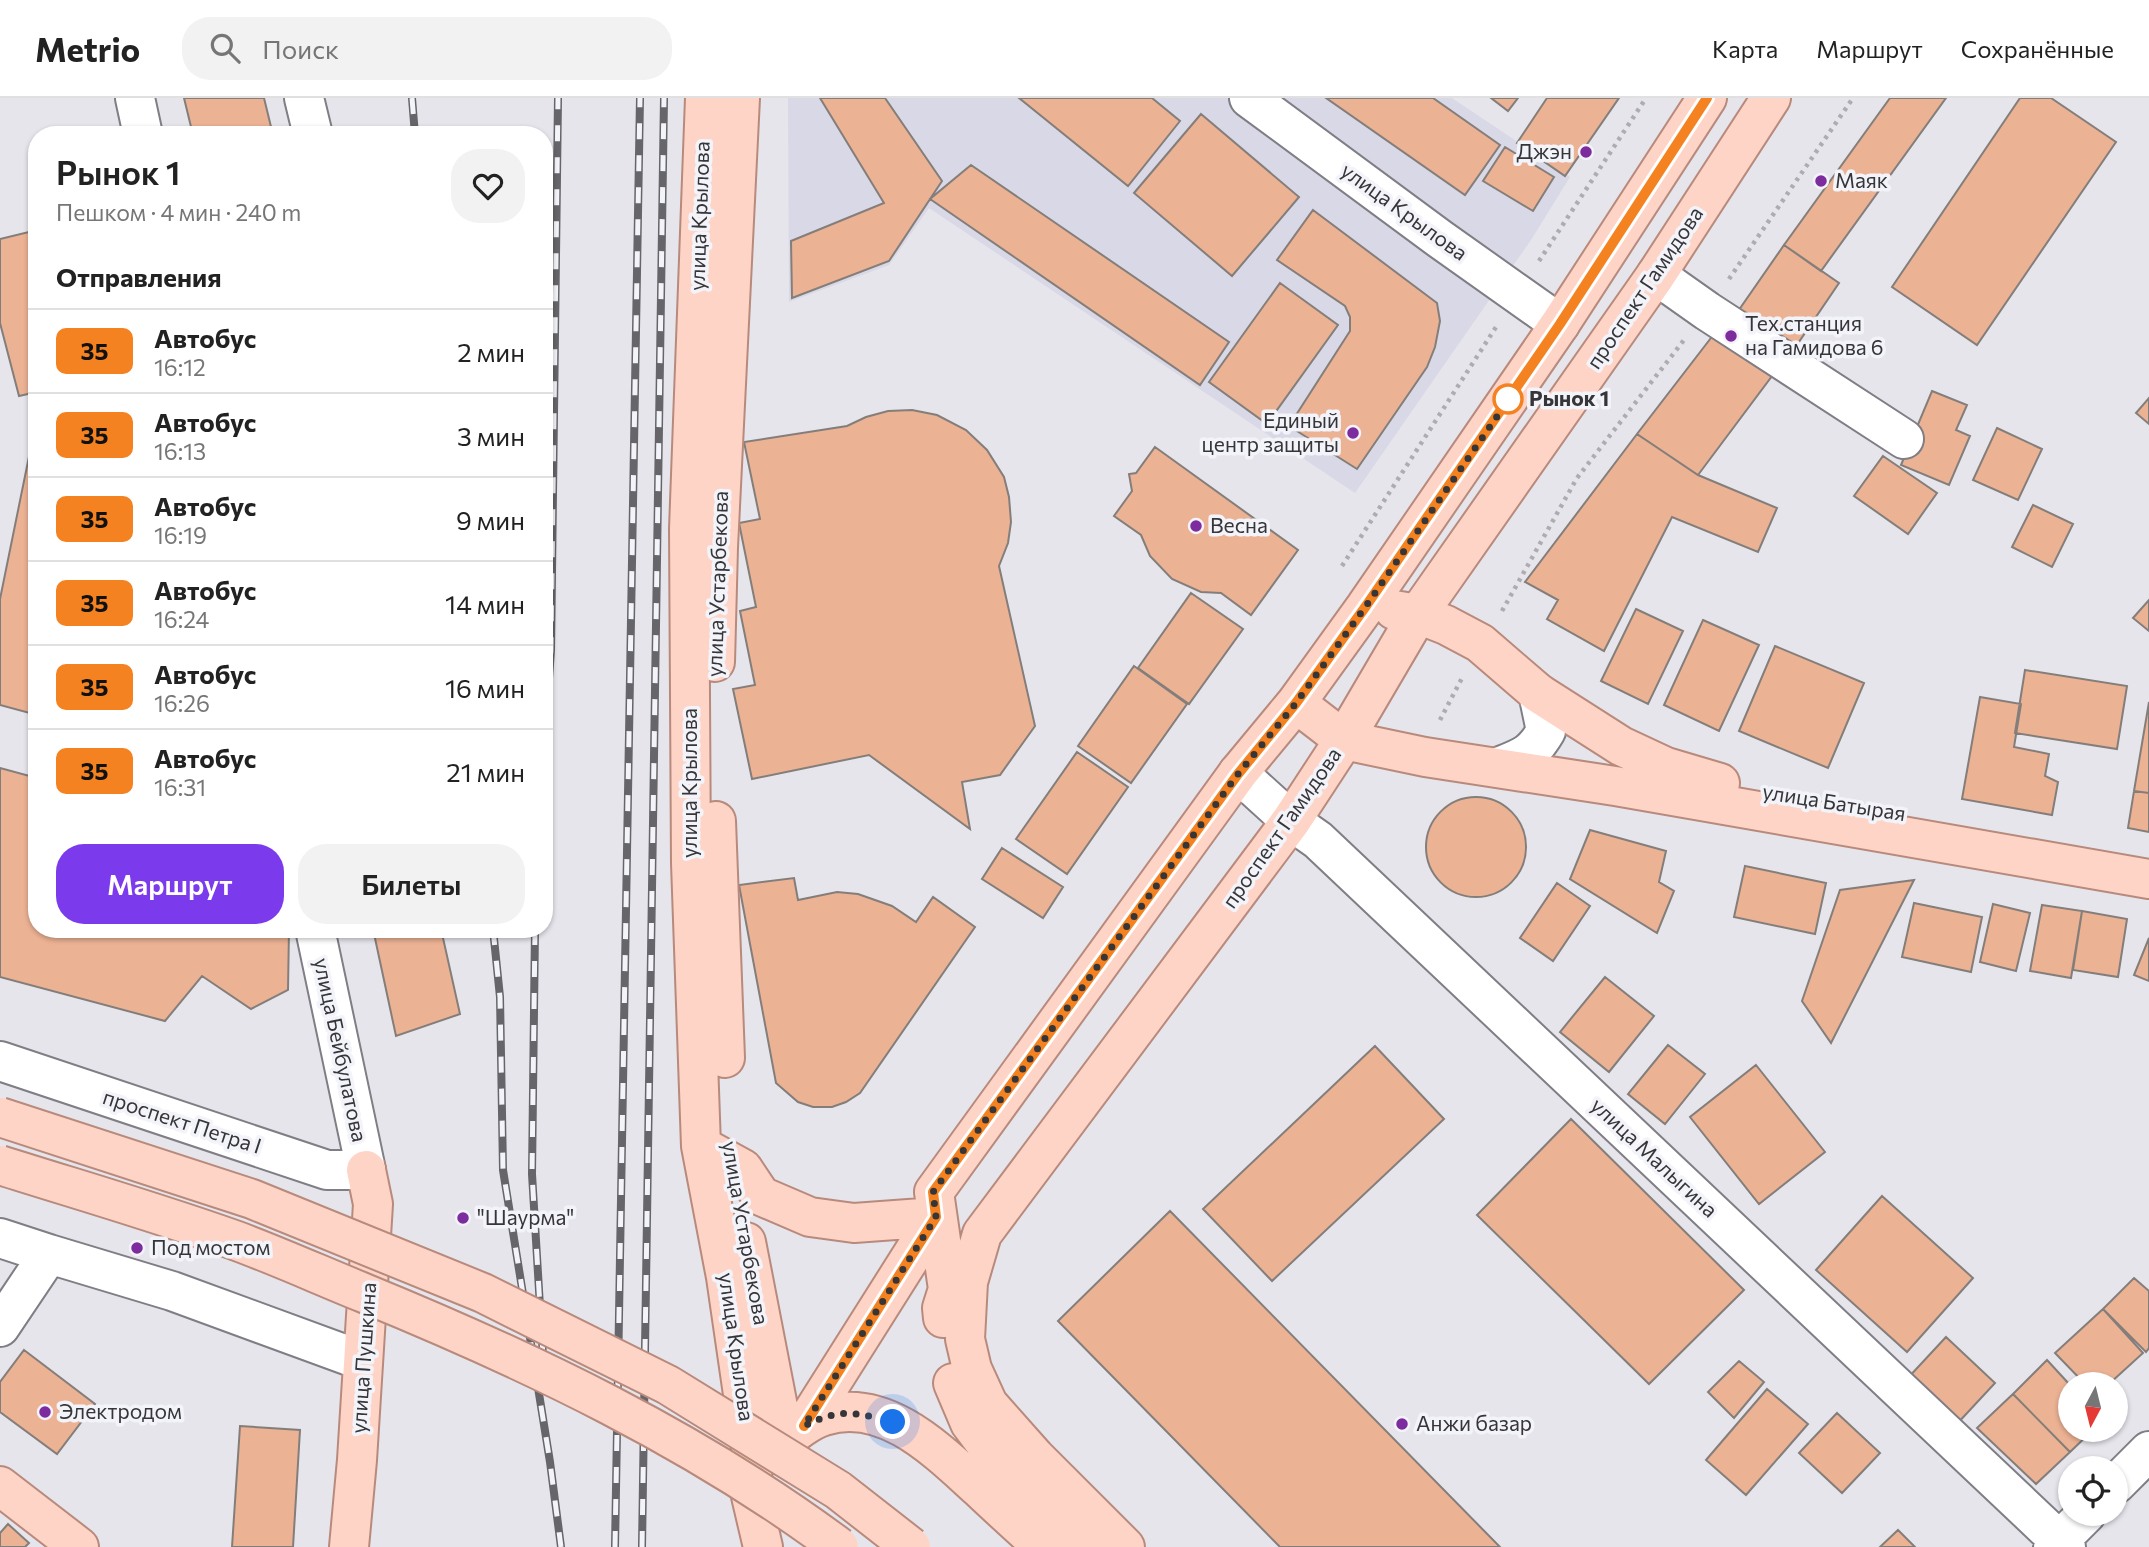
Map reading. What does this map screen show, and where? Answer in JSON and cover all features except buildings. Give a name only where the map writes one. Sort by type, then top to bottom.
[{"type":"main road","name":"улица Крылова","points":[[705,98],[689,529],[691,863],[726,1277],[753,1463],[751,1496],[761,1545]]},
{"type":"main road","name":"улица Устарбекова","points":[[740,98],[719,533],[713,759],[715,1153],[794,1434]]},
{"type":"main road","points":[[794,1434],[935,1204],[1238,774],[1296,703],[1366,606],[1560,324],[1707,98]]},
{"type":"main road","name":"проспект Гамидова","points":[[1125,1547],[1035,1457],[988,1404],[972,1369],[965,1339],[968,1282],[982,1234],[1304,831],[1344,740],[1418,614],[1656,275],[1771,98]]},
{"type":"main road","name":"улица Батырая","points":[[1366,606],[1418,614],[1480,643],[1538,693],[1632,751],[1666,767],[1732,786],[2149,858]]},
{"type":"main road","points":[[1296,703],[1344,740]]},
{"type":"main road","name":"улица Батырая","points":[[1344,740],[1425,757],[1615,786],[2149,878]]},
{"type":"main road","points":[[0,1118],[252,1199],[483,1293],[668,1385],[838,1490],[911,1547]]},
{"type":"main road","points":[[715,1153],[743,1169],[761,1196],[810,1217],[854,1223],[935,1204]]},
{"type":"main road","points":[[0,1165],[236,1241],[465,1334],[643,1423],[809,1525],[839,1547]]},
{"type":"main road","name":"улица Пушкина","points":[[349,1547],[373,1204],[366,1170]]},
{"type":"main road","points":[[935,1204],[948,1289],[942,1308],[947,1370],[970,1423],[1003,1467],[1085,1547]]},
{"type":"main road","points":[[753,1463],[823,1416],[845,1411],[893,1422],[930,1444],[1042,1547]]},
{"type":"main road","points":[[0,1486],[79,1547]]},
{"type":"street","points":[[135,98],[141,126]]},
{"type":"street","points":[[304,98],[311,126]]},
{"type":"street","name":"улица Крылова","points":[[1249,98],[1560,324]]},
{"type":"street","points":[[1656,275],[1904,439]]},
{"type":"street","points":[[1498,767],[1523,757],[1536,748],[1546,731],[1538,693]]},
{"type":"street","name":"улица Малыгина","points":[[1238,774],[1304,831],[2059,1545]]},
{"type":"street","name":"улица Бейбулатова","points":[[316,938],[366,1170]]},
{"type":"street","name":"проспект Петра I","points":[[0,1061],[327,1170],[366,1170]]},
{"type":"street","points":[[0,1238],[172,1291],[363,1361]]},
{"type":"street","points":[[0,1327],[49,1254]]},
{"type":"street","points":[[2128,1472],[2149,1451]]},
{"type":"street","points":[[2059,1545],[2076,1526]]},
{"type":"path","points":[[1342,566],[1646,98]]},
{"type":"path","points":[[1425,757],[1435,730],[1480,643],[1510,600],[1577,478],[1707,311],[1853,98]]},
{"type":"shaded area","points":[[788,98],[1452,98],[1570,177],[1531,240],[1355,493],[929,208],[889,265],[789,302]]},
{"type":"railway","points":[[412,98],[414,126]]},
{"type":"railway","points":[[553,492],[558,98]]},
{"type":"railway","points":[[615,1547],[640,98]]},
{"type":"railway","points":[[642,1547],[664,98]]},
{"type":"railway","points":[[494,938],[500,997],[503,1170],[561,1547]]},
{"type":"railway","points":[[535,938],[532,1174],[544,1373]]},
{"type":"bus line","name":"35","points":[[804,1426],[936,1217],[933,1192],[1238,774],[1296,703],[1366,606],[1560,324],[1707,98]]},
{"type":"place","name":"Джэн","points":[[1586,152]]},
{"type":"place","name":"Маяк","points":[[1821,181]]},
{"type":"place","name":"Тех.станция на Гамидова 6","points":[[1731,336]]},
{"type":"place","name":"Рынок 1","points":[[1508,399]]},
{"type":"place","name":"Единый центр защиты","points":[[1353,433]]},
{"type":"place","name":"Весна","points":[[1196,526]]},
{"type":"place","name":"\"Шаурма\"","points":[[463,1218]]},
{"type":"place","name":"Под мостом","points":[[137,1248]]},
{"type":"place","name":"Электродом","points":[[45,1412]]},
{"type":"place","name":"Анжи базар","points":[[1402,1424]]},
{"type":"route","points":[[893,1422],[845,1411],[823,1416],[804,1426],[936,1217],[933,1192],[1238,774],[1296,703],[1516,389],[1508,399]]}]
